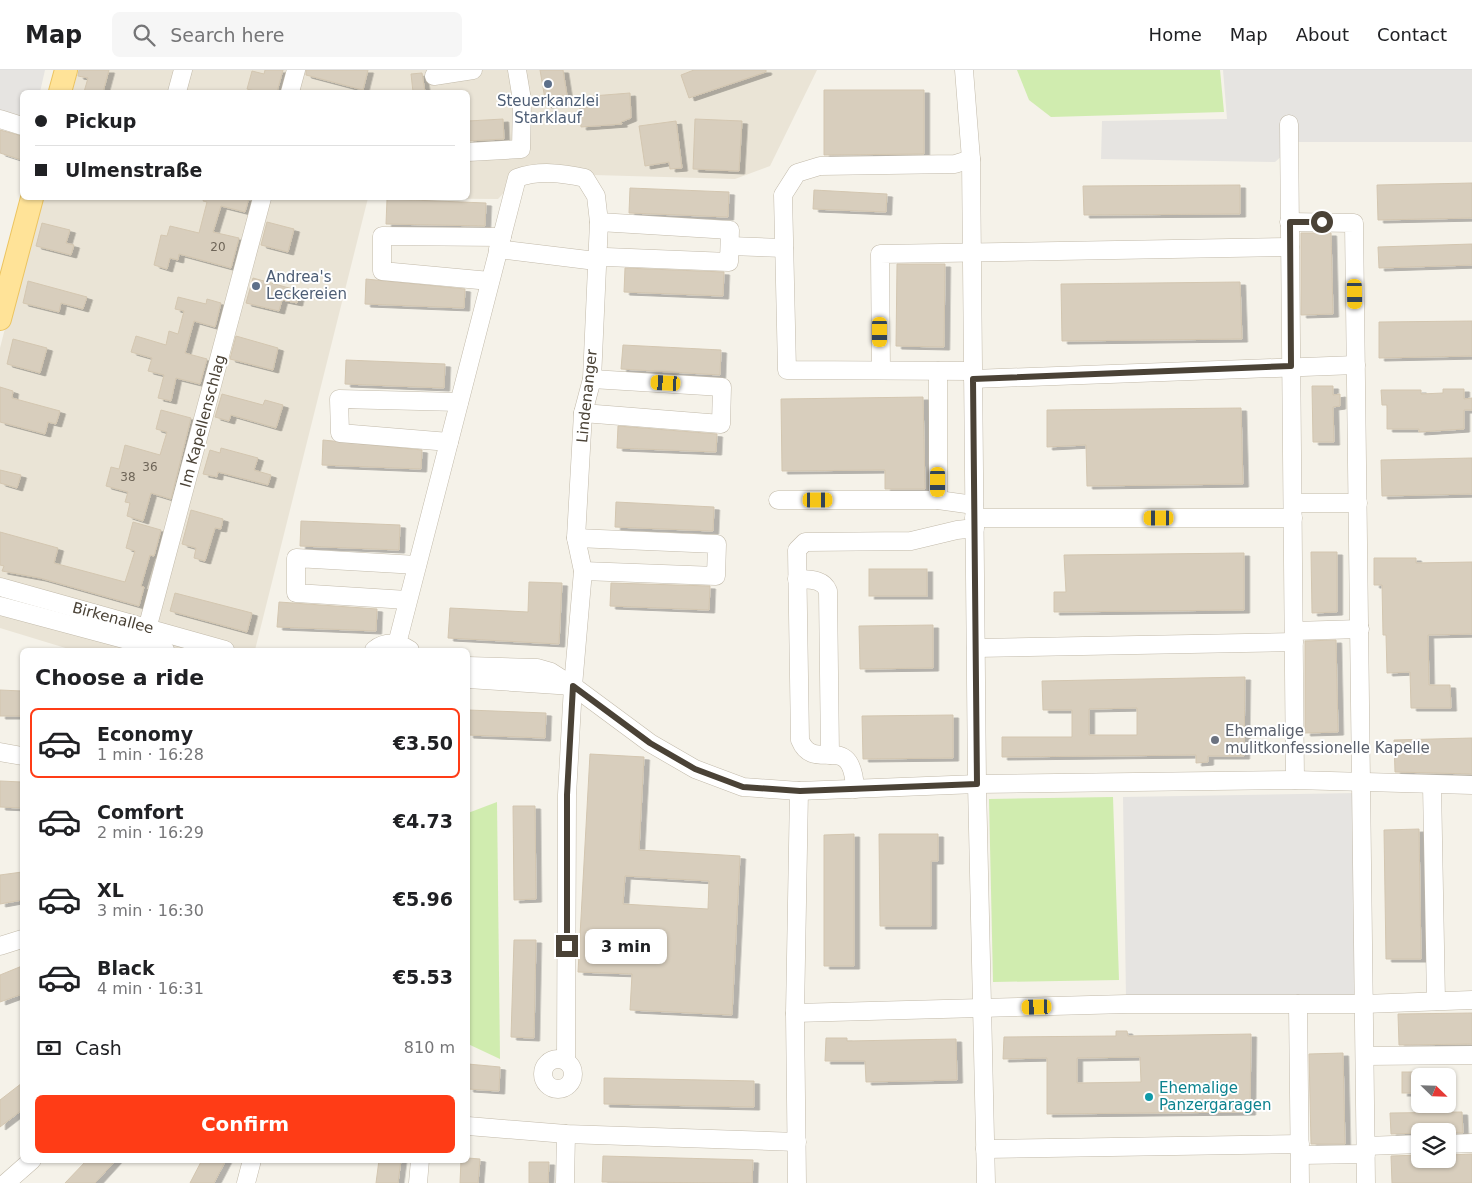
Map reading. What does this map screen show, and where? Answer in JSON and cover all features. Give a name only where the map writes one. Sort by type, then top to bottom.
[{"type":"main road","points":[[61,90],[66,70]]},
{"type":"main road","points":[[0,319],[31,200]]},
{"type":"street","points":[[178,90],[183,70]]},
{"type":"street","points":[[291,90],[296,70]]},
{"type":"street","points":[[434,76],[473,70]]},
{"type":"street","points":[[470,152],[521,149],[523,143],[522,100],[517,70]]},
{"type":"street","points":[[964,70],[971,159],[977,784],[986,1183]]},
{"type":"street","points":[[0,119],[20,125]]},
{"type":"street","points":[[1289,124],[1295,780]]},
{"type":"street","points":[[971,159],[955,164],[820,166],[797,173],[783,195],[787,370],[938,371],[973,375],[1291,366],[1356,366]]},
{"type":"street","name":"Lindenanger","points":[[500,243],[517,178],[530,173],[564,174],[585,178],[596,196],[599,222],[592,379],[583,413],[576,538],[583,571],[573,686],[567,795],[566,1061]]},
{"type":"street","name":"Im Kapellenschlag","points":[[145,635],[261,200]]},
{"type":"street","points":[[490,281],[382,271],[382,236],[500,243],[596,260],[606,257],[729,262],[730,230],[599,222]]},
{"type":"street","points":[[1290,222],[1354,223],[1366,1183]]},
{"type":"street","points":[[378,648],[388,643],[403,647],[407,600],[500,243]]},
{"type":"street","points":[[730,246],[784,248]]},
{"type":"street","points":[[881,370],[880,254],[972,254],[1290,247]]},
{"type":"street","points":[[938,371],[938,500]]},
{"type":"street","points":[[583,413],[721,424],[722,387],[592,379]]},
{"type":"street","points":[[449,442],[340,433],[339,399],[459,402]]},
{"type":"street","points":[[778,500],[938,500],[974,517],[1293,511],[1358,504]]},
{"type":"street","points":[[855,789],[855,773],[849,761],[838,755],[806,752],[800,740],[797,550],[805,542],[910,541],[957,530],[974,517]]},
{"type":"street","points":[[576,538],[717,544],[716,576],[583,571]]},
{"type":"street","points":[[407,600],[296,593],[296,558],[417,565]]},
{"type":"street","points":[[797,579],[820,582],[826,586],[828,591],[830,755]]},
{"type":"street","name":"Birkenallee","points":[[0,587],[145,635],[162,648]]},
{"type":"street","name":"Birkenallee","points":[[0,606],[214,648]]},
{"type":"street","points":[[976,648],[1294,637],[1360,629]]},
{"type":"street","points":[[470,666],[537,668],[551,672],[650,743],[695,769],[743,787],[800,791],[977,784],[1295,780],[1432,786],[1472,785]]},
{"type":"street","points":[[470,680],[573,686]]},
{"type":"street","points":[[0,752],[20,756]]},
{"type":"street","points":[[1432,786],[1436,1001]]},
{"type":"street","points":[[797,1183],[795,1013],[800,791]]},
{"type":"street","points":[[0,946],[20,940]]},
{"type":"street","points":[[795,1013],[1128,1004],[1364,1004],[1472,1000]]},
{"type":"street","points":[[1298,1004],[1300,1183]]},
{"type":"street","points":[[1365,1056],[1472,1055]]},
{"type":"street","points":[[470,1126],[566,1134],[797,1142]]},
{"type":"street","points":[[565,1183],[566,1134]]},
{"type":"street","points":[[1456,1144],[1472,1143]]},
{"type":"street","points":[[985,1149],[1366,1150],[1411,1145]]},
{"type":"street","points":[[7,1182],[29,1163]]},
{"type":"street","points":[[246,1183],[251,1163]]},
{"type":"street","points":[[418,1183],[420,1163]]},
{"type":"shaded area","points":[[0,70],[45,70],[40,90],[20,90],[20,121],[0,114]]},
{"type":"shaded area","points":[[71,70],[817,70],[770,166],[735,179],[523,173],[498,199],[470,199],[470,90],[66,90]]},
{"type":"shaded area","points":[[1223,70],[1472,70],[1472,142],[1298,142],[1275,162],[1101,159],[1102,121],[1227,119]]},
{"type":"shaded area","points":[[37,200],[368,200],[256,648],[65,648],[0,628],[0,348]]},
{"type":"shaded area","points":[[1356,793],[1359,995],[1126,999],[1123,797]]},
{"type":"green space","points":[[1017,70],[1220,70],[1224,112],[1051,117],[1029,100]]},
{"type":"green space","points":[[1113,797],[1119,980],[993,982],[989,799]]},
{"type":"green space","points":[[497,802],[500,1059],[470,1045],[470,812]]},
{"type":"building","points":[[79,70],[109,70],[104,90],[85,90],[88,78],[78,76]]},
{"type":"building","points":[[265,70],[283,70],[278,90],[247,89],[252,71],[264,74]]},
{"type":"building","points":[[306,70],[368,70],[363,90],[306,75]]},
{"type":"building","points":[[540,70],[563,70],[568,102],[546,105]]},
{"type":"building","points":[[694,70],[766,70],[766,72],[689,98],[681,75]]},
{"type":"building","points":[[422,73],[425,90],[413,90],[411,74]]},
{"type":"building","points":[[824,90],[924,90],[924,154],[824,155]]},
{"type":"building","points":[[630,93],[631,118],[621,122],[622,124],[581,127],[579,97]]},
{"type":"building","points":[[503,119],[504,139],[470,141],[470,121]]},
{"type":"building","points":[[695,119],[742,121],[739,171],[693,169]]},
{"type":"building","points":[[676,121],[682,168],[670,169],[669,162],[645,166],[639,126]]},
{"type":"building","points":[[0,130],[20,135],[20,159],[0,153]]},
{"type":"building","points":[[1472,183],[1472,218],[1378,220],[1377,185]]},
{"type":"building","points":[[1240,185],[1240,214],[1084,215],[1083,186]]},
{"type":"building","points":[[630,188],[729,192],[728,217],[629,213]]},
{"type":"building","points":[[814,190],[887,194],[886,212],[813,209]]},
{"type":"building","points":[[248,200],[245,212],[221,206],[213,232],[239,238],[231,268],[179,254],[178,260],[170,258],[167,269],[154,265],[161,235],[167,236],[170,226],[199,233],[207,202],[203,201]]},
{"type":"building","points":[[387,200],[486,203],[485,226],[386,224]]},
{"type":"building","points":[[267,222],[294,229],[288,252],[261,245]]},
{"type":"building","points":[[42,223],[70,230],[66,243],[74,245],[71,255],[36,246]]},
{"type":"building","points":[[1301,233],[1331,233],[1333,314],[1301,315]]},
{"type":"building","points":[[1472,244],[1472,265],[1379,268],[1378,247]]},
{"type":"building","points":[[897,264],[945,264],[944,347],[896,346]]},
{"type":"building","points":[[625,268],[724,272],[723,296],[624,292]]},
{"type":"building","points":[[253,278],[300,291],[297,303],[282,300],[279,311],[246,303]]},
{"type":"building","points":[[366,279],[465,289],[464,308],[365,304]]},
{"type":"building","points":[[28,281],[87,297],[83,309],[61,303],[59,312],[23,303]]},
{"type":"building","points":[[1240,282],[1242,339],[1062,341],[1061,284]]},
{"type":"building","points":[[178,297],[206,304],[207,299],[221,303],[215,327],[194,321],[185,353],[207,359],[200,384],[176,378],[171,401],[158,398],[164,375],[148,371],[152,358],[131,352],[136,336],[166,345],[169,331],[178,334],[184,311],[175,309]]},
{"type":"building","points":[[1472,321],[1472,356],[1379,358],[1379,322]]},
{"type":"building","points":[[236,336],[278,348],[273,370],[230,359]]},
{"type":"building","points":[[13,339],[47,348],[40,373],[7,364]]},
{"type":"building","points":[[623,345],[721,350],[720,375],[621,369]]},
{"type":"building","points":[[346,360],[445,364],[444,388],[345,384]]},
{"type":"building","points":[[1312,386],[1333,386],[1333,395],[1340,394],[1340,406],[1333,407],[1334,442],[1313,442]]},
{"type":"building","points":[[0,387],[13,391],[12,398],[60,411],[56,424],[48,422],[45,434],[0,422]]},
{"type":"building","points":[[1443,389],[1464,389],[1464,399],[1472,398],[1472,410],[1464,410],[1464,429],[1419,432],[1419,429],[1387,429],[1387,405],[1382,405],[1381,390],[1421,390],[1421,394],[1443,393]]},
{"type":"building","points":[[222,394],[263,405],[265,400],[283,405],[276,428],[231,415],[229,421],[215,417]]},
{"type":"building","points":[[923,397],[925,489],[885,489],[885,470],[782,471],[781,399]]},
{"type":"building","points":[[1241,408],[1243,484],[1087,486],[1086,445],[1047,447],[1047,410]]},
{"type":"building","points":[[161,410],[191,418],[171,499],[151,493],[143,521],[127,516],[130,503],[125,502],[128,492],[106,486],[111,467],[119,469],[125,445],[160,455],[167,432],[156,429]]},
{"type":"building","points":[[618,426],[717,434],[716,452],[617,448]]},
{"type":"building","points":[[323,440],[422,450],[421,469],[322,465]]},
{"type":"building","points":[[221,448],[258,458],[254,470],[271,475],[268,485],[218,472],[217,477],[203,474],[210,450],[220,453]]},
{"type":"building","points":[[1472,458],[1472,494],[1382,496],[1381,460]]},
{"type":"building","points":[[0,470],[21,475],[17,488],[0,483]]},
{"type":"building","points":[[616,502],[714,507],[713,531],[615,527]]},
{"type":"building","points":[[191,510],[223,519],[221,529],[215,528],[205,561],[194,558],[196,548],[182,544]]},
{"type":"building","points":[[301,521],[400,525],[399,550],[300,546]]},
{"type":"building","points":[[133,522],[161,530],[154,556],[150,555],[141,586],[144,587],[139,606],[40,578],[2,571],[4,566],[0,565],[0,532],[58,548],[54,563],[125,582],[135,551],[126,548]]},
{"type":"building","points":[[1311,552],[1337,552],[1337,612],[1312,613]]},
{"type":"building","points":[[1244,553],[1244,610],[1054,612],[1054,592],[1066,592],[1064,555]]},
{"type":"building","points":[[1374,558],[1416,558],[1416,563],[1472,562],[1472,634],[1428,635],[1429,685],[1450,685],[1451,708],[1411,708],[1410,672],[1387,673],[1386,635],[1383,635],[1382,585],[1374,585]]},
{"type":"building","points":[[869,569],[927,569],[927,596],[869,596]]},
{"type":"building","points":[[529,582],[562,583],[559,644],[448,638],[450,608],[528,612]]},
{"type":"building","points":[[611,583],[710,586],[709,610],[610,606]]},
{"type":"building","points":[[175,593],[252,613],[247,632],[170,611]]},
{"type":"building","points":[[279,602],[377,609],[376,631],[277,627]]},
{"type":"building","points":[[933,625],[933,668],[860,669],[859,626]]},
{"type":"building","points":[[1336,640],[1338,732],[1305,733],[1305,641]]},
{"type":"building","points":[[1245,677],[1244,756],[1208,756],[1208,762],[1196,763],[1196,755],[1002,757],[1002,737],[1072,737],[1072,710],[1043,710],[1042,681]],"holes":[[[1137,708],[1137,735],[1089,735],[1089,709]]]},
{"type":"building","points":[[0,690],[20,691],[20,716],[0,716]]},
{"type":"building","points":[[470,710],[546,713],[545,738],[470,735]]},
{"type":"building","points":[[953,715],[953,758],[863,759],[862,716]]},
{"type":"building","points":[[1472,738],[1472,774],[1395,772],[1394,740]]},
{"type":"building","points":[[590,754],[644,757],[639,850],[740,856],[732,1015],[630,1010],[632,974],[578,972]],"holes":[[[625,876],[709,881],[708,909],[623,904]]]},
{"type":"building","points":[[0,781],[20,782],[20,808],[0,807]]},
{"type":"building","points":[[513,806],[535,806],[536,899],[514,900]]},
{"type":"building","points":[[1419,829],[1421,959],[1386,959],[1384,830]]},
{"type":"building","points":[[854,834],[854,966],[824,966],[824,835]]},
{"type":"building","points":[[879,834],[938,834],[938,861],[931,861],[931,926],[880,926]]},
{"type":"building","points":[[20,872],[20,900],[0,904],[0,875]]},
{"type":"building","points":[[514,940],[536,940],[534,1038],[511,1037]]},
{"type":"building","points":[[20,967],[20,995],[0,1002],[0,975]]},
{"type":"building","points":[[1472,1013],[1472,1044],[1399,1045],[1398,1014]]},
{"type":"building","points":[[1116,1031],[1127,1031],[1128,1036],[1251,1034],[1250,1112],[1047,1114],[1047,1058],[1003,1059],[1004,1037],[1116,1036]],"holes":[[[1140,1057],[1141,1082],[1077,1083],[1077,1058]]]},
{"type":"building","points":[[826,1038],[847,1038],[847,1041],[956,1039],[957,1080],[866,1082],[865,1061],[825,1061]]},
{"type":"building","points":[[1343,1053],[1345,1144],[1311,1144],[1309,1054]]},
{"type":"building","points":[[470,1064],[500,1067],[499,1091],[470,1089]]},
{"type":"building","points":[[1402,1072],[1411,1072],[1411,1093],[1402,1093]]},
{"type":"building","points":[[604,1078],[754,1081],[754,1107],[604,1104]]},
{"type":"building","points":[[20,1085],[20,1112],[0,1127],[0,1100]]},
{"type":"building","points":[[1462,1112],[1463,1133],[1456,1133],[1456,1123],[1411,1123],[1411,1133],[1391,1134],[1390,1113]]},
{"type":"building","points":[[1472,1154],[1472,1183],[1392,1183],[1391,1156],[1411,1155],[1411,1168],[1456,1168],[1456,1155]]},
{"type":"building","points":[[603,1156],[753,1160],[752,1183],[602,1182]]},
{"type":"building","points":[[470,1158],[480,1159],[478,1183],[460,1183],[461,1163],[470,1163]]},
{"type":"building","points":[[529,1162],[549,1162],[548,1183],[529,1183]]},
{"type":"building","points":[[84,1163],[113,1163],[95,1183],[65,1183]]},
{"type":"building","points":[[200,1163],[224,1163],[214,1183],[190,1183]]},
{"type":"building","points":[[379,1163],[401,1163],[398,1183],[376,1183]]},
{"type":"place","name":"Steuerkanzlei Starklauf","points":[[548,84]]},
{"type":"place","name":"Andrea's Leckereien","points":[[256,286]]},
{"type":"place","name":"Ehemalige mulitkonfessionelle Kapelle","points":[[1215,740]]},
{"type":"place","name":"Ehemalige Panzergaragen","points":[[1149,1097]]},
{"type":"route","points":[[567,946],[567,795],[573,686],[650,743],[695,769],[743,787],[800,791],[977,784],[973,379],[1291,366],[1290,222],[1322,222]]}]
